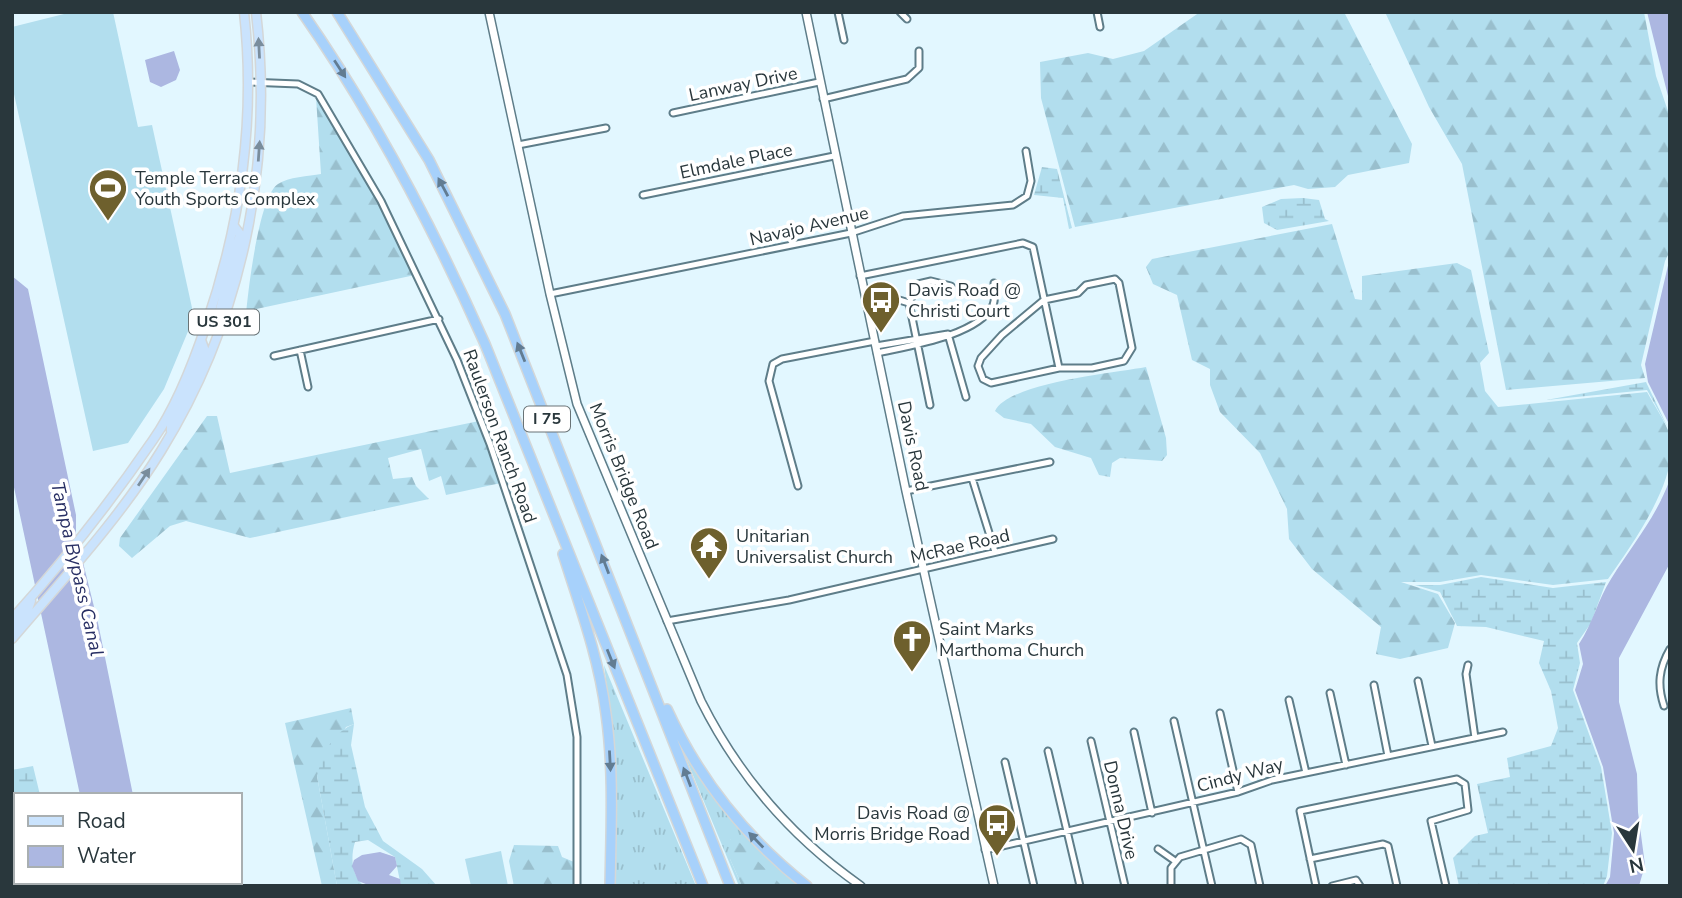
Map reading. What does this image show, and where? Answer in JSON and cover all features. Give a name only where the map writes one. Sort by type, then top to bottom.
[{"type":"highway","name":"I 75","points":[[302,12],[356,92],[426,216],[485,344],[703,886]]},
{"type":"highway","name":"I 75","points":[[337,12],[406,119],[479,257],[515,338],[730,886]]},
{"type":"highway","points":[[540,482],[591,639],[603,692],[610,759],[610,886]]},
{"type":"highway","points":[[629,628],[681,738],[716,794],[755,840],[807,886]]},
{"type":"main road","name":"US 301","points":[[12,619],[100,515],[154,440],[193,363],[234,226],[245,163],[249,82],[244,12]]},
{"type":"main road","name":"US 301","points":[[12,639],[104,532],[171,433],[193,395],[222,326],[240,266],[254,201],[259,156],[261,83],[257,12]]},
{"type":"main road","points":[[222,326],[217,321],[240,234],[234,226]]},
{"type":"main road","points":[[171,433],[171,423],[205,351],[201,339]]},
{"type":"main road","points":[[12,629],[27,612],[33,595]]},
{"type":"street","name":"Morris Bridge Road","points":[[489,12],[550,294],[577,404],[667,621],[707,714],[741,770],[785,824],[830,864],[861,886]]},
{"type":"street","name":"Davis Road","points":[[806,12],[834,156],[993,886]]},
{"type":"street","points":[[838,12],[844,40]]},
{"type":"street","points":[[900,12],[907,19]]},
{"type":"street","points":[[1097,12],[1100,27]]},
{"type":"street","points":[[822,99],[907,79],[919,68],[919,51]]},
{"type":"street","name":"Raulerson Ranch Road","points":[[249,82],[298,84],[313,89],[321,100],[381,201],[439,319],[490,444],[567,675],[577,737],[577,886]]},
{"type":"street","name":"Lanway Drive","points":[[673,113],[819,82]]},
{"type":"street","points":[[518,145],[606,128]]},
{"type":"street","name":"Navajo Avenue","points":[[550,294],[851,233],[903,216],[1013,205],[1027,197],[1029,189],[1026,151]]},
{"type":"street","name":"Elmdale Place","points":[[643,195],[834,156]]},
{"type":"street","points":[[860,276],[1023,243],[1033,247],[1059,368]]},
{"type":"street","points":[[1115,279],[1119,283],[1132,348],[1124,361],[1092,368],[1059,368],[991,383],[983,379],[978,366],[981,358],[1002,335],[1044,300],[1078,293],[1086,285],[1115,279]]},
{"type":"street","points":[[930,405],[909,303],[918,284],[931,281],[951,286]]},
{"type":"street","points":[[797,486],[769,381],[773,364],[782,359],[915,342],[948,334],[987,314],[995,302],[994,283]]},
{"type":"street","points":[[879,303],[896,299],[909,303]]},
{"type":"street","points":[[274,356],[439,319]]},
{"type":"street","points":[[948,334],[966,397]]},
{"type":"street","points":[[300,350],[308,387]]},
{"type":"street","points":[[906,491],[1050,462]]},
{"type":"street","points":[[972,478],[995,552]]},
{"type":"street","name":"McRae Road","points":[[667,621],[789,600],[1053,539]]},
{"type":"street","points":[[1664,706],[1658,687],[1661,669],[1670,649]]},
{"type":"street","points":[[1468,666],[1466,674],[1475,738]]},
{"type":"street","points":[[1418,681],[1432,746]]},
{"type":"street","points":[[1374,685],[1388,756]]},
{"type":"street","points":[[1330,693],[1346,765]]},
{"type":"street","points":[[1289,700],[1306,773]]},
{"type":"street","points":[[1220,713],[1238,792]]},
{"type":"street","points":[[1174,721],[1212,886]]},
{"type":"street","points":[[1134,732],[1152,813]]},
{"type":"street","name":"Cindy Way","points":[[985,849],[1152,813],[1238,792],[1272,780],[1503,732]]},
{"type":"street","name":"Donna Drive","points":[[1091,741],[1125,886]]},
{"type":"street","points":[[1048,751],[1080,886]]},
{"type":"street","points":[[1006,762],[1034,886]]},
{"type":"street","points":[[1316,886],[1300,811],[1457,779],[1465,784],[1468,810],[1431,821],[1446,886]]},
{"type":"street","points":[[1171,886],[1171,868],[1175,861],[1204,848],[1247,840],[1251,845],[1260,886]]},
{"type":"street","points":[[1310,859],[1383,844],[1388,846],[1397,886]]},
{"type":"street","points":[[1158,849],[1175,861]]},
{"type":"street","points":[[1332,886],[1356,880],[1360,886]]},
{"type":"green space","name":"Temple Terrace Youth Sports Complex","points":[[72,12],[113,12],[138,127],[152,125],[194,317],[164,389],[128,443],[93,451],[12,85],[12,27]]},
{"type":"green space","points":[[1200,12],[1344,12],[1412,144],[1409,163],[1348,175],[1335,187],[1308,189],[1294,185],[1075,227],[1041,98],[1040,62],[1088,53],[1113,59],[1144,51]]},
{"type":"green space","points":[[1385,12],[1644,12],[1656,76],[1670,117],[1670,251],[1665,261],[1641,365],[1645,378],[1506,390],[1462,164],[1429,107]]},
{"type":"green space","points":[[316,97],[379,203],[415,275],[252,310],[246,315],[260,224],[271,192],[278,184],[287,180],[321,174]]},
{"type":"green space","points":[[1042,167],[1057,169],[1072,228],[1069,229],[1063,198],[1034,195]]},
{"type":"green space","points":[[1281,199],[1319,200],[1325,219],[1329,221],[1277,230],[1264,223],[1262,207]]},
{"type":"green space","points":[[1332,224],[1355,299],[1362,300],[1362,276],[1457,263],[1471,270],[1489,353],[1480,363],[1485,391],[1498,407],[1647,392],[1670,436],[1668,472],[1640,531],[1608,579],[1553,585],[1481,575],[1440,582],[1401,582],[1438,594],[1455,623],[1448,648],[1400,659],[1376,654],[1381,627],[1312,569],[1289,539],[1287,509],[1260,453],[1220,412],[1210,385],[1210,369],[1192,360],[1177,295],[1153,284],[1146,267],[1152,259]]},
{"type":"green space","points":[[1146,367],[1166,438],[1167,455],[1162,461],[1120,458],[1112,463],[1110,477],[1099,475],[1091,458],[1055,447],[1031,424],[1004,418],[995,411],[1004,401],[1040,386]]},
{"type":"green space","points":[[1646,382],[1668,428],[1647,390],[1546,400]]},
{"type":"green space","points":[[207,416],[217,416],[230,473],[479,421],[501,483],[446,495],[441,476],[429,481],[421,449],[388,458],[393,479],[412,477],[416,486],[429,499],[250,538],[186,521],[170,526],[132,558],[119,546],[120,538]]},
{"type":"green space","points":[[1481,577],[1553,588],[1606,582],[1591,623],[1577,643],[1580,663],[1573,690],[1601,767],[1612,833],[1607,876],[1603,886],[1459,886],[1453,858],[1475,836],[1488,833],[1477,784],[1510,777],[1507,758],[1551,746],[1558,728],[1551,691],[1539,663],[1544,641],[1486,627],[1457,626],[1440,592],[1415,585],[1440,585]]},
{"type":"green space","points":[[604,665],[696,886],[614,886],[615,751]]},
{"type":"green space","points":[[351,708],[354,724],[346,727],[317,776],[337,886],[322,886],[285,723]]},
{"type":"green space","points":[[354,724],[351,745],[365,807],[383,841],[422,869],[437,886],[401,886],[395,857],[368,840],[355,842],[353,854],[355,872],[364,886],[337,886],[317,776],[329,745],[340,733]]},
{"type":"green space","points":[[685,756],[734,822],[800,886],[782,886],[730,839],[730,859],[742,886],[739,886]]},
{"type":"green space","points":[[33,766],[40,793],[14,793],[14,884],[59,886],[12,886],[12,770]]},
{"type":"green space","points":[[730,839],[740,843],[782,886],[742,886],[730,859]]},
{"type":"green space","points":[[514,845],[558,846],[562,857],[574,862],[574,886],[514,886],[509,861]]},
{"type":"green space","points":[[501,851],[508,886],[471,886],[465,859]]},
{"type":"water","points":[[1647,12],[1670,12],[1670,104]]},
{"type":"water","points":[[174,51],[180,70],[176,80],[161,87],[150,82],[145,60]]},
{"type":"water","points":[[1670,257],[1670,426],[1648,382],[1645,364]]},
{"type":"water","name":"Tampa Bypass Canal","points":[[12,276],[28,289],[76,515],[76,534],[98,623],[133,793],[80,793],[12,478]]},
{"type":"water","points":[[1670,479],[1670,563],[1619,658],[1619,702],[1637,774],[1638,812],[1645,865],[1639,886],[1605,886],[1610,877],[1614,833],[1603,767],[1575,690],[1583,664],[1579,644],[1606,587],[1651,519]]},
{"type":"water","points":[[380,852],[395,857],[397,866],[389,875],[400,879],[401,886],[371,886],[358,881],[352,866],[354,860],[362,855]]},
{"type":"place","name":"Temple Terrace Youth Sports Complex","points":[[108,222]]},
{"type":"place","name":"Davis Road @ Christi Court","points":[[881,334]]},
{"type":"place","name":"Unitarian Universalist Church","points":[[709,580]]},
{"type":"place","name":"Saint Marks Marthoma Church","points":[[912,673]]},
{"type":"place","name":"Davis Road @ Morris Bridge Road","points":[[997,857]]}]
